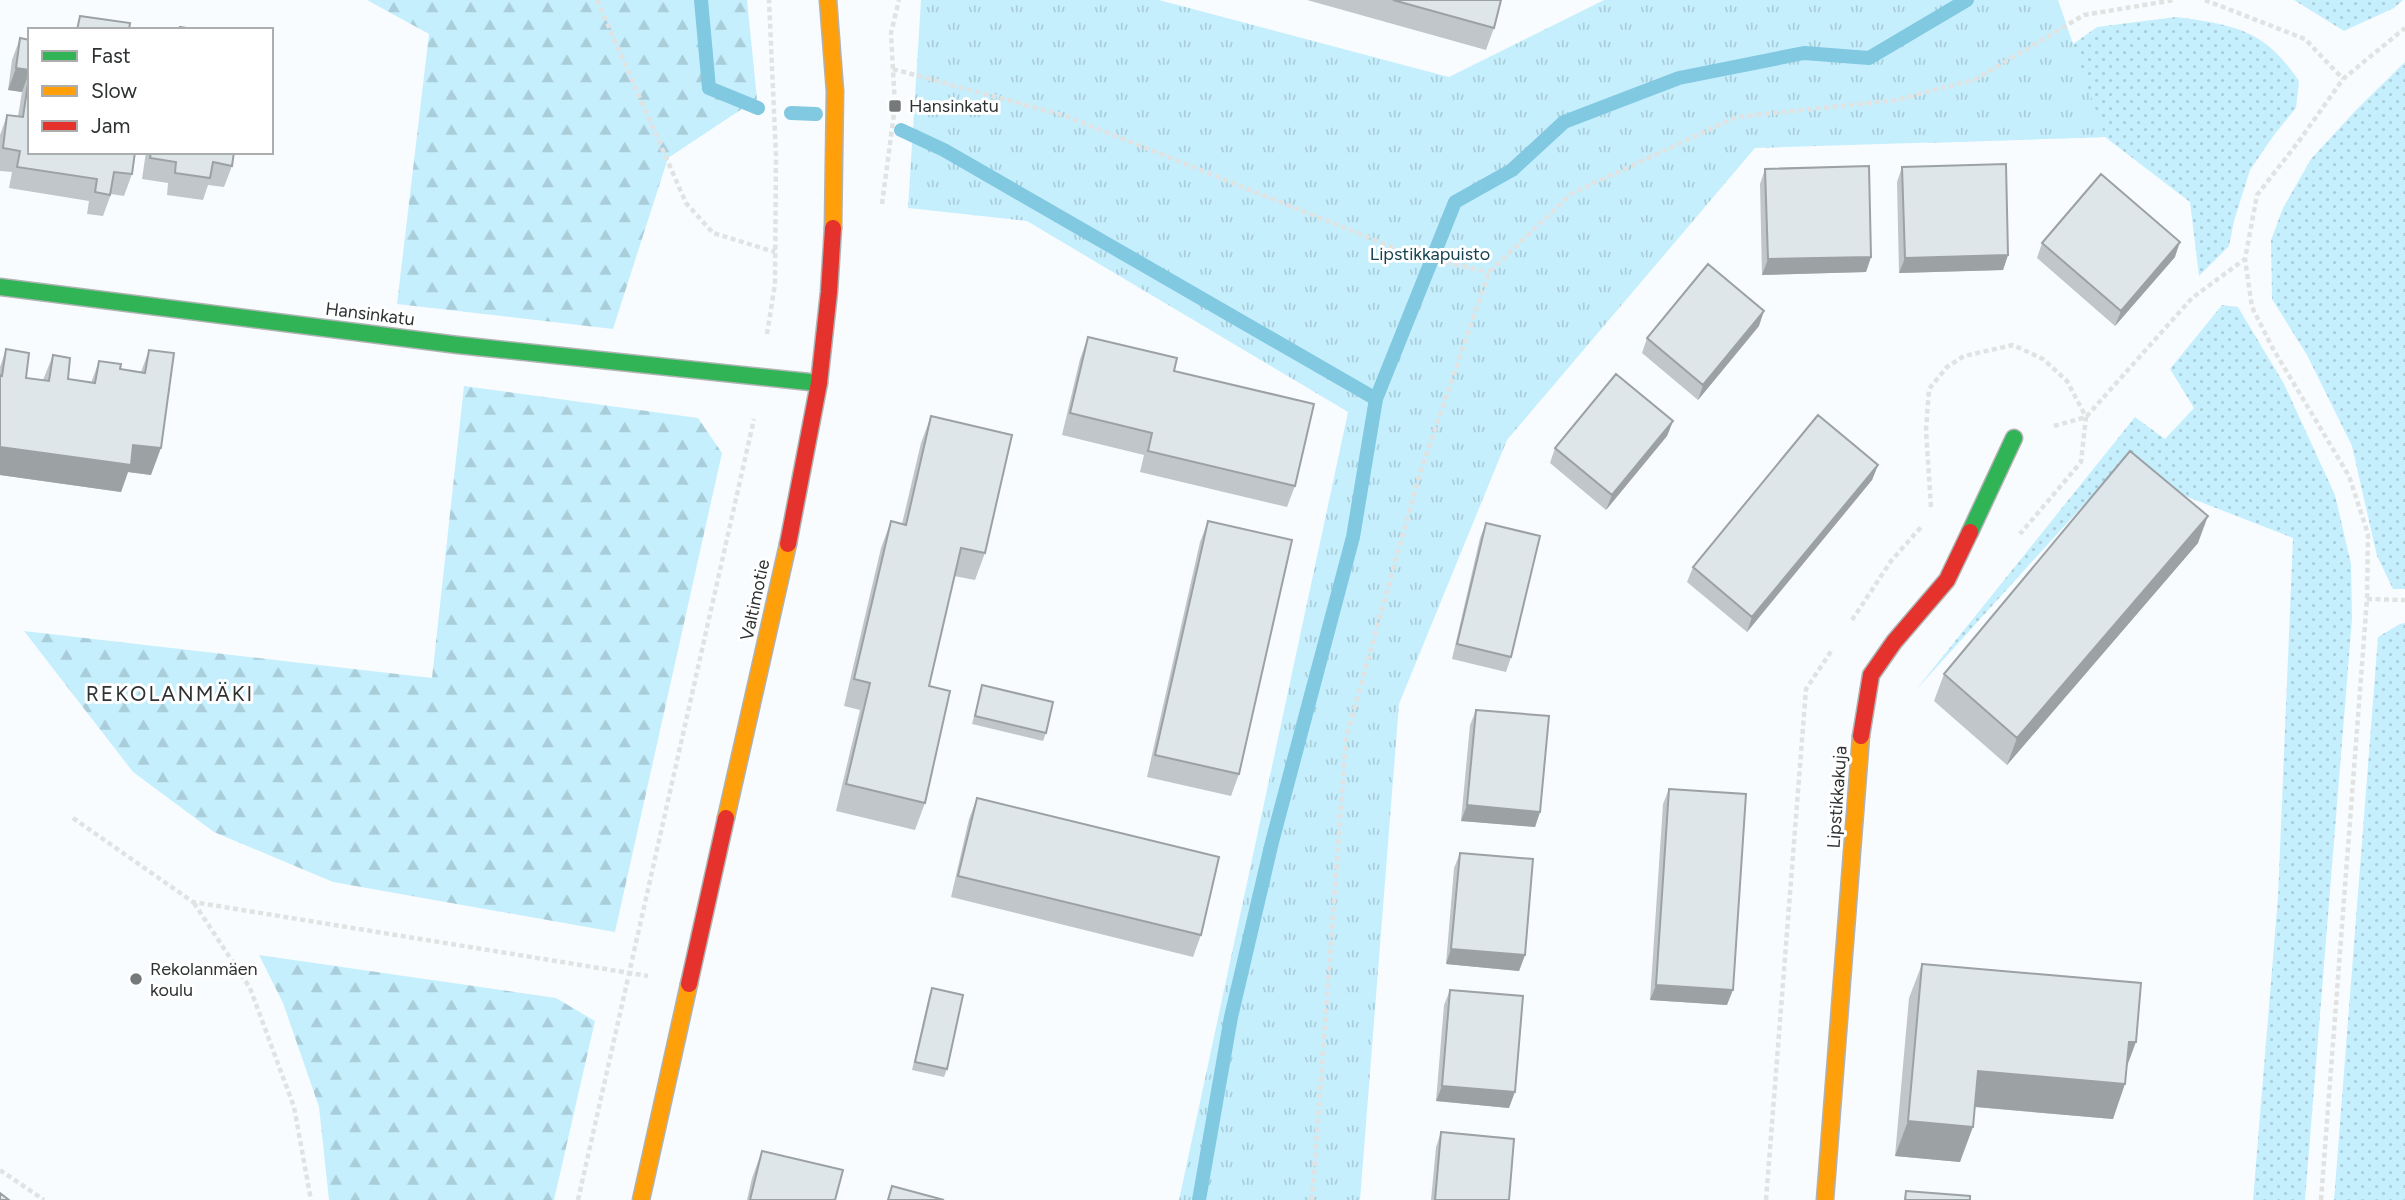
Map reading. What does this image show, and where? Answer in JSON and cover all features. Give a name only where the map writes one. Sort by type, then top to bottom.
[{"type":"street","name":"Valtimotie","points":[[641,1200],[798,497],[819,383],[830,292],[835,199],[835,91],[828,0]]},
{"type":"street","name":"Hansinkatu","points":[[0,287],[458,345],[819,383]]},
{"type":"street","name":"Lipstikkakuja","points":[[1825,1200],[1863,716],[1871,675],[1894,642],[1947,580],[2014,438]]},
{"type":"path","points":[[597,0],[686,203],[713,233],[775,252]]},
{"type":"path","points":[[578,1200],[750,440],[761,378],[775,284],[776,156],[769,0]]},
{"type":"path","points":[[891,33],[899,0]]},
{"type":"path","points":[[1312,1200],[1346,738],[1420,472],[1489,272],[1572,194],[1736,117],[1897,100],[1924,93],[1976,79],[2084,15],[2174,0]]},
{"type":"path","points":[[2205,0],[2305,40],[2343,79]]},
{"type":"path","points":[[2321,1200],[2367,599],[2368,534],[2349,476],[2272,347],[2252,307],[2245,259],[2257,195],[2343,79],[2405,28]]},
{"type":"path","points":[[893,69],[1066,116],[1412,255],[1489,272]]},
{"type":"path","points":[[2014,438],[2086,417],[2192,299],[2245,259]]},
{"type":"path","points":[[2367,599],[2405,600]]},
{"type":"path","points":[[73,818],[193,902],[250,988],[294,1107],[311,1200]]},
{"type":"path","points":[[193,902],[690,985]]},
{"type":"path","points":[[0,1170],[44,1200]]},
{"type":"green space","points":[[367,0],[747,0],[757,99],[668,158],[613,329],[397,304],[429,34]]},
{"type":"green space","name":"Lipstikkapuisto","points":[[921,0],[1159,0],[1449,77],[1604,0],[2058,0],[2105,137],[1755,148],[1507,440],[1399,704],[1360,1200],[1179,1200],[1348,412],[1027,221],[908,208]]},
{"type":"green space","points":[[2294,0],[2403,0],[2394,8],[2344,31]]},
{"type":"green space","points":[[2176,17],[2215,23],[2246,32],[2273,50],[2299,81],[2296,108],[2250,170],[2229,246],[2199,276],[2190,202],[2105,137],[1927,143],[2097,27]]},
{"type":"green space","points":[[2405,62],[2405,589],[2393,589],[2377,556],[2352,446],[2307,355],[2272,299],[2271,240],[2283,208],[2311,159]]},
{"type":"green space","points":[[2222,305],[2238,307],[2284,384],[2335,495],[2351,564],[2352,619],[2305,1200],[2253,1200],[2278,897],[2293,538],[2116,469],[1915,691],[2135,417],[2165,439],[2194,408],[2170,369]]},
{"type":"green space","points":[[464,386],[698,418],[722,453],[615,932],[333,882],[214,832],[133,772],[24,631],[432,678]]},
{"type":"green space","points":[[2405,623],[2405,1200],[2334,1200],[2378,637]]},
{"type":"green space","points":[[259,955],[556,998],[595,1021],[554,1200],[329,1200],[319,1107],[283,1003]]},
{"type":"building","points":[[1393,0],[1501,0],[1494,28]]},
{"type":"building","points":[[80,16],[130,23],[129,28],[77,28]]},
{"type":"building","points":[[20,38],[28,40],[28,70],[16,68]]},
{"type":"building","points":[[28,83],[28,154],[135,154],[132,174],[114,172],[110,195],[95,192],[97,179],[17,167],[20,151],[3,148],[7,115],[23,117]]},
{"type":"building","points":[[151,154],[234,154],[232,166],[213,162],[210,178],[175,173],[176,162],[150,158]]},
{"type":"building","points":[[2006,164],[2008,255],[1905,258],[1902,167]]},
{"type":"building","points":[[1869,166],[1871,257],[1768,259],[1765,169]]},
{"type":"building","points":[[2101,174],[2180,242],[2121,311],[2042,243]]},
{"type":"building","points":[[1708,264],[1764,311],[1703,385],[1647,338]]},
{"type":"building","points":[[1088,337],[1177,358],[1174,371],[1314,404],[1295,486],[1148,451],[1152,433],[1070,413]]},
{"type":"building","points":[[6,349],[29,353],[26,378],[49,381],[53,355],[70,358],[68,379],[95,383],[99,361],[121,364],[120,369],[145,373],[149,350],[174,353],[161,448],[133,445],[131,465],[0,447],[0,375],[2,376]]},
{"type":"building","points":[[1616,374],[1673,421],[1612,495],[1555,448]]},
{"type":"building","points":[[1818,415],[1878,465],[1752,617],[1693,567]]},
{"type":"building","points":[[931,416],[1012,435],[985,553],[961,548],[929,686],[950,691],[925,803],[846,784],[870,683],[854,679],[891,521],[906,525]]},
{"type":"building","points":[[2130,451],[2208,516],[2017,738],[1944,674]]},
{"type":"building","points":[[1208,521],[1292,540],[1239,774],[1155,755]]},
{"type":"building","points":[[1486,523],[1540,536],[1511,657],[1457,644]]},
{"type":"building","points":[[982,685],[1053,702],[1046,733],[975,716]]},
{"type":"building","points":[[1476,710],[1549,716],[1540,812],[1467,805]]},
{"type":"building","points":[[1669,789],[1746,794],[1733,990],[1656,985]]},
{"type":"building","points":[[977,798],[1219,857],[1201,935],[958,876]]},
{"type":"building","points":[[1460,853],[1533,859],[1525,955],[1451,949]]},
{"type":"building","points":[[1922,964],[2141,983],[2136,1042],[2129,1042],[2125,1084],[1978,1071],[1973,1127],[1908,1121]]},
{"type":"building","points":[[932,988],[963,995],[947,1069],[915,1062]]},
{"type":"building","points":[[1450,990],[1523,996],[1515,1092],[1442,1086]]},
{"type":"building","points":[[1441,1132],[1514,1139],[1509,1200],[1435,1200]]},
{"type":"building","points":[[762,1151],[843,1170],[835,1200],[750,1200]]},
{"type":"building","points":[[892,1186],[944,1200],[888,1200]]},
{"type":"building","points":[[1906,1191],[1970,1196],[1970,1200],[1905,1200]]},
{"type":"building","points":[[0,1193],[9,1200],[0,1200]]},
{"type":"waterway","points":[[701,0],[709,88],[758,108]]},
{"type":"waterway","points":[[1376,399],[1455,202],[1512,170],[1564,122],[1679,78],[1804,53],[1869,58],[1967,0]]},
{"type":"waterway","points":[[791,113],[816,114]]},
{"type":"waterway","points":[[901,130],[944,150],[1376,399],[1353,537],[1272,842],[1231,1017],[1199,1200]]},
{"type":"traffic: fast","points":[[0,287],[458,345],[819,383]]},
{"type":"traffic: fast","points":[[1970,532],[2014,438]]},
{"type":"traffic: slow","points":[[828,0],[835,91],[833,228]]},
{"type":"traffic: slow","points":[[726,818],[788,544]]},
{"type":"traffic: slow","points":[[1825,1200],[1861,736]]},
{"type":"traffic: slow","points":[[641,1200],[689,984]]},
{"type":"traffic: jam","points":[[788,544],[819,383],[833,228]]},
{"type":"traffic: jam","points":[[1861,736],[1871,675],[1894,642],[1947,580],[1970,532]]},
{"type":"traffic: jam","points":[[689,984],[726,818]]},
{"type":"place","name":"Hansinkatu","points":[[895,106]]},
{"type":"place","name":"Rekolanmäen koulu","points":[[136,979]]},
{"type":"district","name":"REKOLANMÄKI","points":[[170,693]]}]
